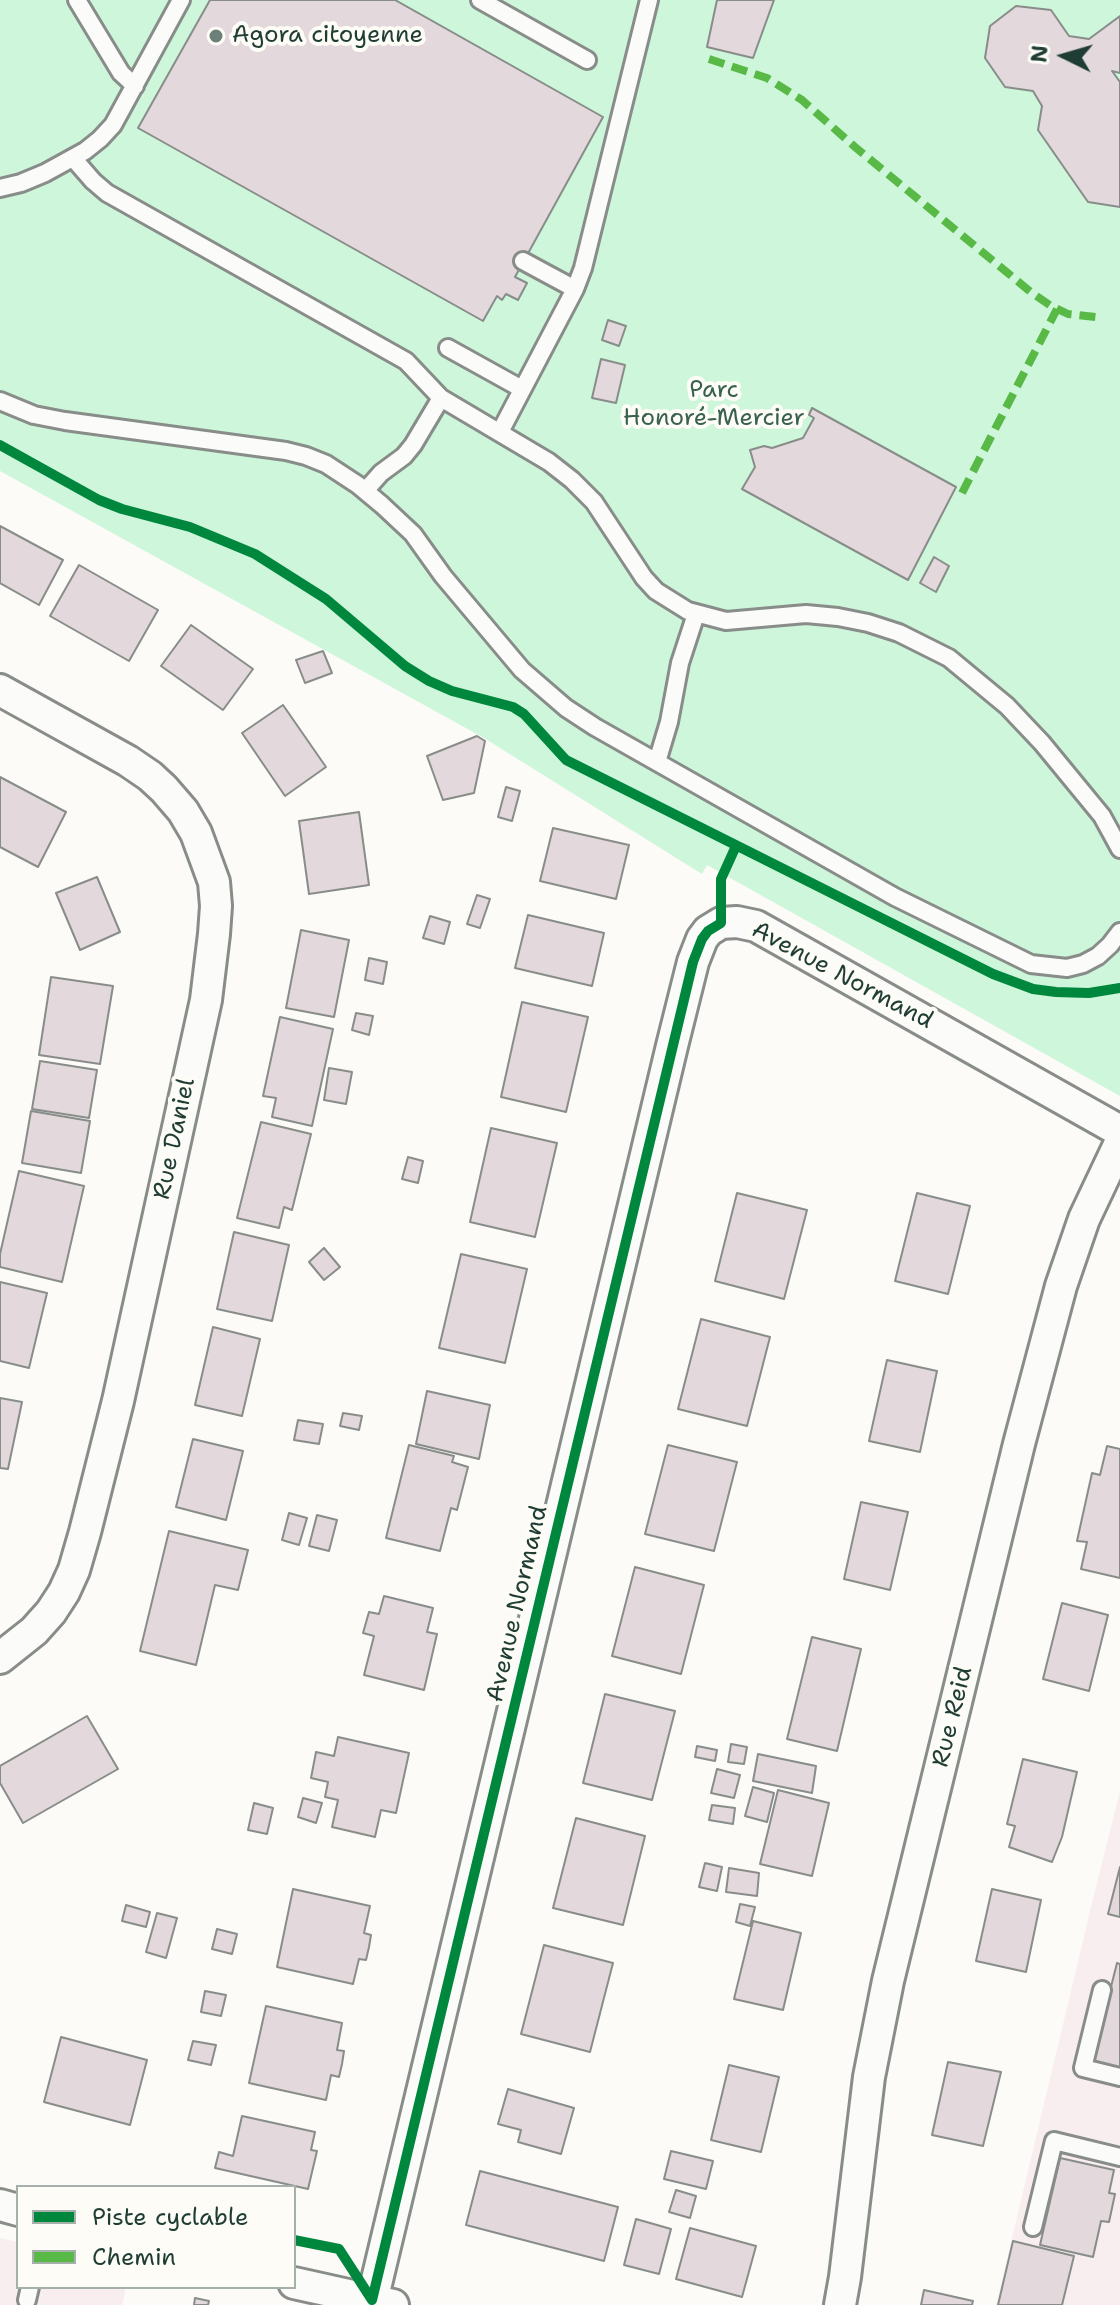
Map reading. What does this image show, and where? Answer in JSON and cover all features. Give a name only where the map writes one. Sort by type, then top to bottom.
[{"type":"street","name":"Rue Daniel","points":[[0,690],[128,761],[164,789],[183,811],[196,833],[214,882],[216,906],[206,1000],[118,1401],[85,1532],[74,1570],[51,1612],[34,1631],[0,1658]]},
{"type":"street","name":"Avenue Normand","points":[[379,2303],[672,1046],[693,962],[702,939],[721,923],[756,926],[1120,1131]]},
{"type":"street","name":"Rue Reid","points":[[840,2305],[869,2077],[888,1981],[1057,1300],[1084,1219],[1120,1143]]},
{"type":"street","points":[[296,2283],[379,2303]]},
{"type":"lane","points":[[77,0],[121,73],[135,86]]},
{"type":"lane","points":[[0,188],[45,173],[100,139],[113,125],[181,0]]},
{"type":"lane","points":[[480,0],[587,60]]},
{"type":"lane","points":[[500,432],[583,268],[649,0]]},
{"type":"lane","points":[[73,158],[107,193],[406,361],[441,398],[549,462],[572,480],[606,518],[656,591],[696,614],[726,621],[806,614],[838,617],[899,633],[949,658],[1016,715],[1102,816],[1120,849]]},
{"type":"lane","points":[[523,261],[575,289]]},
{"type":"lane","points":[[448,348],[522,389]]},
{"type":"lane","points":[[365,491],[413,445],[441,398]]},
{"type":"lane","points":[[0,401],[34,415],[65,421],[286,451],[326,464],[365,491],[413,534],[453,588],[522,670],[566,708],[595,727],[895,897],[1031,964],[1067,968],[1083,964],[1098,956],[1120,932]]},
{"type":"lane","points":[[657,762],[669,722],[680,663],[696,614]]},
{"type":"lane","points":[[1102,1990],[1083,2068],[1120,2077]]},
{"type":"lane","points":[[1033,2227],[1054,2141],[1120,2157]]},
{"type":"shaded area","points":[[1120,1791],[1120,2305],[996,2305],[1091,1907]]},
{"type":"shaded area","points":[[0,2238],[16,2242],[16,2289],[126,2289],[122,2305],[0,2305]]},
{"type":"green space","name":"Parc Honoré-Mercier","points":[[0,0],[1120,0],[1120,1096],[707,865],[702,874],[484,738],[0,471]]},
{"type":"building","points":[[210,0],[395,0],[603,117],[515,277],[527,283],[518,300],[506,294],[502,300],[497,296],[483,321],[138,128]]},
{"type":"building","points":[[717,0],[774,0],[753,58],[707,47]]},
{"type":"building","points":[[1016,6],[1051,10],[1069,36],[1089,39],[1120,16],[1120,73],[1112,71],[1120,82],[1120,207],[1088,202],[1038,130],[1042,106],[1033,91],[1005,87],[985,58],[990,26]]},
{"type":"building","points":[[608,320],[626,326],[619,346],[602,340]]},
{"type":"building","points":[[601,359],[625,365],[616,403],[592,398]]},
{"type":"building","points":[[812,408],[956,487],[908,580],[742,489],[755,467],[750,450],[764,446],[772,448],[803,438],[814,418],[809,415]]},
{"type":"building","points":[[0,526],[63,560],[39,605],[0,583]]},
{"type":"building","points":[[934,557],[949,566],[936,592],[920,583]]},
{"type":"building","points":[[79,565],[158,610],[129,661],[50,616]]},
{"type":"building","points":[[191,625],[253,669],[223,710],[161,666]]},
{"type":"building","points":[[323,651],[332,673],[305,683],[296,660]]},
{"type":"building","points":[[283,705],[326,767],[285,796],[242,733]]},
{"type":"building","points":[[477,736],[485,741],[474,793],[443,800],[427,756]]},
{"type":"building","points":[[0,777],[66,812],[38,867],[0,847]]},
{"type":"building","points":[[506,787],[520,791],[512,821],[498,817]]},
{"type":"building","points":[[359,812],[369,885],[309,894],[299,821]]},
{"type":"building","points":[[553,828],[629,845],[616,899],[540,881]]},
{"type":"building","points":[[97,877],[120,932],[80,950],[56,893]]},
{"type":"building","points":[[477,895],[490,899],[480,928],[467,924]]},
{"type":"building","points":[[528,915],[604,933],[592,986],[515,968]]},
{"type":"building","points":[[430,916],[450,922],[444,944],[423,938]]},
{"type":"building","points":[[301,930],[349,940],[334,1017],[286,1008]]},
{"type":"building","points":[[369,958],[387,962],[383,984],[365,980]]},
{"type":"building","points":[[51,977],[113,986],[100,1064],[39,1055]]},
{"type":"building","points":[[522,1002],[588,1017],[566,1112],[501,1097]]},
{"type":"building","points":[[356,1013],[373,1016],[369,1035],[352,1030]]},
{"type":"building","points":[[280,1017],[333,1029],[312,1126],[272,1117],[276,1098],[263,1096]]},
{"type":"building","points":[[40,1061],[97,1070],[89,1118],[32,1109]]},
{"type":"building","points":[[329,1068],[352,1072],[346,1104],[324,1100]]},
{"type":"building","points":[[31,1111],[90,1121],[81,1173],[22,1163]]},
{"type":"building","points":[[261,1122],[311,1134],[292,1210],[284,1207],[279,1228],[237,1218]]},
{"type":"building","points":[[491,1128],[557,1143],[535,1237],[470,1222]]},
{"type":"building","points":[[408,1157],[423,1161],[418,1183],[402,1179]]},
{"type":"building","points":[[19,1171],[84,1186],[62,1282],[0,1267],[0,1254]]},
{"type":"building","points":[[737,1193],[807,1210],[784,1299],[715,1281]]},
{"type":"building","points":[[917,1193],[970,1206],[948,1294],[895,1281]]},
{"type":"building","points":[[234,1232],[289,1245],[272,1321],[217,1309]]},
{"type":"building","points":[[324,1248],[340,1267],[324,1280],[309,1262]]},
{"type":"building","points":[[461,1254],[527,1269],[505,1363],[439,1348]]},
{"type":"building","points":[[0,1282],[47,1293],[29,1368],[0,1361]]},
{"type":"building","points":[[701,1319],[770,1337],[747,1426],[678,1409]]},
{"type":"building","points":[[213,1327],[260,1339],[242,1416],[195,1405]]},
{"type":"building","points":[[887,1360],[937,1371],[920,1452],[869,1441]]},
{"type":"building","points":[[427,1391],[490,1405],[479,1459],[416,1444]]},
{"type":"building","points":[[0,1398],[22,1402],[8,1469],[0,1468]]},
{"type":"building","points":[[343,1413],[362,1416],[359,1430],[340,1426]]},
{"type":"building","points":[[298,1420],[323,1424],[319,1444],[294,1440]]},
{"type":"building","points":[[193,1439],[243,1451],[226,1520],[176,1507]]},
{"type":"building","points":[[409,1445],[454,1456],[452,1462],[468,1467],[457,1510],[451,1508],[440,1551],[386,1538]]},
{"type":"building","points":[[668,1445],[737,1462],[714,1551],[645,1534]]},
{"type":"building","points":[[1107,1446],[1120,1449],[1120,1578],[1081,1569],[1087,1542],[1077,1541],[1092,1473],[1100,1475]]},
{"type":"building","points":[[861,1502],[908,1512],[890,1590],[844,1579]]},
{"type":"building","points":[[289,1513],[307,1518],[299,1545],[282,1540]]},
{"type":"building","points":[[317,1515],[337,1520],[329,1551],[309,1546]]},
{"type":"building","points":[[169,1531],[248,1550],[238,1590],[215,1585],[196,1665],[140,1651]]},
{"type":"building","points":[[635,1567],[704,1585],[681,1674],[612,1656]]},
{"type":"building","points":[[384,1596],[433,1608],[427,1632],[437,1634],[424,1690],[364,1675],[374,1636],[363,1633],[369,1612],[379,1614]]},
{"type":"building","points":[[1062,1603],[1108,1615],[1089,1691],[1043,1679]]},
{"type":"building","points":[[812,1637],[861,1649],[837,1751],[787,1739]]},
{"type":"building","points":[[605,1694],[675,1711],[652,1800],[583,1783]]},
{"type":"building","points":[[87,1716],[118,1769],[23,1823],[0,1783],[0,1766]]},
{"type":"building","points":[[338,1737],[409,1753],[396,1813],[381,1810],[375,1837],[332,1827],[338,1800],[325,1797],[328,1782],[311,1778],[316,1752],[334,1756]]},
{"type":"building","points":[[731,1744],[747,1747],[744,1764],[728,1762]]},
{"type":"building","points":[[697,1746],[717,1750],[715,1761],[695,1757]]},
{"type":"building","points":[[758,1754],[816,1766],[812,1793],[753,1781]]},
{"type":"building","points":[[1023,1759],[1077,1772],[1062,1837],[1052,1862],[1009,1847],[1015,1826],[1007,1824]]},
{"type":"building","points":[[717,1769],[740,1775],[734,1798],[711,1793]]},
{"type":"building","points":[[753,1787],[774,1793],[767,1822],[745,1816]]},
{"type":"building","points":[[778,1790],[829,1803],[812,1876],[760,1864]]},
{"type":"building","points":[[303,1798],[322,1803],[316,1823],[298,1817]]},
{"type":"building","points":[[254,1803],[273,1808],[267,1834],[248,1830]]},
{"type":"building","points":[[712,1805],[735,1808],[733,1824],[709,1820]]},
{"type":"building","points":[[576,1818],[645,1836],[623,1925],[553,1908]]},
{"type":"building","points":[[705,1863],[722,1867],[717,1891],[699,1887]]},
{"type":"building","points":[[1120,1867],[1120,1917],[1108,1914]]},
{"type":"building","points":[[729,1868],[759,1873],[757,1896],[726,1892]]},
{"type":"building","points":[[293,1889],[370,1906],[364,1933],[371,1935],[369,1947],[366,1960],[359,1959],[353,1984],[277,1967]]},
{"type":"building","points":[[992,1889],[1041,1900],[1026,1972],[976,1961]]},
{"type":"building","points":[[740,1904],[755,1907],[750,1926],[736,1922]]},
{"type":"building","points":[[126,1905],[150,1912],[146,1927],[122,1921]]},
{"type":"building","points":[[157,1913],[177,1918],[166,1958],[146,1952]]},
{"type":"building","points":[[753,1921],[801,1933],[783,2010],[734,1999]]},
{"type":"building","points":[[217,1929],[237,1934],[232,1954],[212,1949]]},
{"type":"building","points":[[544,1945],[613,1963],[590,2052],[521,2034]]},
{"type":"building","points":[[1117,1963],[1120,1964],[1120,2069],[1092,2062]]},
{"type":"building","points":[[205,1991],[226,1995],[221,2016],[201,2012]]},
{"type":"building","points":[[266,2006],[342,2023],[337,2050],[344,2051],[342,2064],[339,2077],[331,2075],[326,2100],[249,2083]]},
{"type":"building","points":[[61,2037],[147,2060],[130,2125],[44,2102]]},
{"type":"building","points":[[193,2041],[216,2045],[211,2065],[188,2060]]},
{"type":"building","points":[[948,2062],[1001,2072],[983,2146],[932,2135]]},
{"type":"building","points":[[729,2065],[779,2077],[761,2152],[711,2140]]},
{"type":"building","points":[[508,2089],[574,2108],[561,2154],[518,2142],[521,2130],[498,2124]]},
{"type":"building","points":[[242,2116],[315,2132],[311,2150],[317,2151],[308,2189],[215,2168],[219,2152],[233,2156]]},
{"type":"building","points":[[671,2151],[713,2161],[706,2189],[664,2179]]},
{"type":"building","points":[[1060,2158],[1114,2170],[1109,2193],[1115,2194],[1109,2222],[1101,2221],[1093,2257],[1040,2245]]},
{"type":"building","points":[[480,2171],[618,2207],[604,2261],[466,2225]]},
{"type":"building","points":[[676,2190],[696,2196],[690,2218],[669,2212]]},
{"type":"building","points":[[636,2219],[671,2229],[659,2274],[624,2265]]},
{"type":"building","points":[[690,2228],[756,2246],[742,2297],[676,2279]]},
{"type":"building","points":[[1013,2241],[1074,2256],[1062,2305],[998,2305]]},
{"type":"building","points":[[924,2290],[973,2301],[972,2305],[921,2305]]},
{"type":"building","points":[[195,2298],[209,2301],[208,2305],[194,2305]]},
{"type":"marked path","points":[[709,59],[767,78],[802,100],[1032,293],[1068,314],[1096,317]]},
{"type":"marked path","points":[[962,493],[1057,309]]},
{"type":"cycle path","points":[[0,445],[99,500],[190,527],[255,554],[326,599],[405,666],[429,681],[452,691],[513,707],[524,714],[566,760],[993,974],[1033,989],[1056,992],[1089,993],[1120,988]]},
{"type":"cycle path","points":[[372,2300],[693,962],[702,939],[721,923],[721,879],[736,846]]},
{"type":"cycle path","points":[[296,2240],[339,2249],[372,2300]]},
{"type":"place","name":"Agora citoyenne","points":[[216,36]]}]
